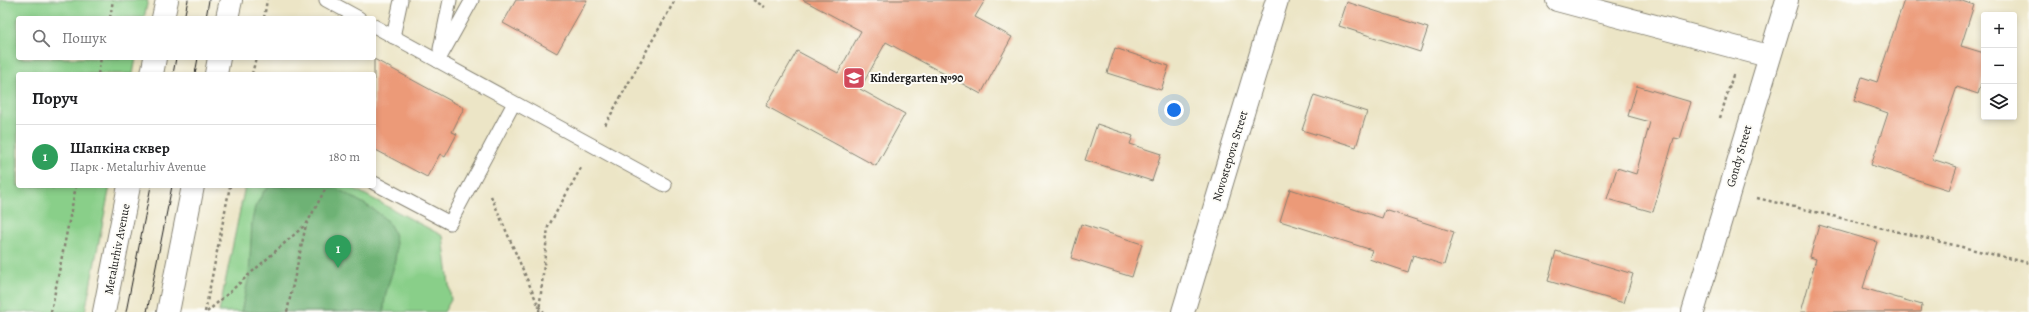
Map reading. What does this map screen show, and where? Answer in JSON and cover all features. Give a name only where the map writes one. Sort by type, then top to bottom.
[{"type":"street","points":[[163,16],[167,0]]},
{"type":"street","points":[[227,16],[231,0]]},
{"type":"street","name":"Novostepova Street","points":[[1183,312],[1277,0]]},
{"type":"street","points":[[1557,0],[1768,56]]},
{"type":"street","name":"Gondy Street","points":[[1693,312],[1768,56],[1787,0]]},
{"type":"street","points":[[152,72],[155,60]]},
{"type":"street","points":[[216,72],[219,60]]},
{"type":"street","name":"Metalurhiv Avenue","points":[[104,312],[129,188]]},
{"type":"street","points":[[168,312],[193,188]]},
{"type":"lane","points":[[326,0],[355,16]]},
{"type":"lane","points":[[393,37],[400,0]]},
{"type":"lane","points":[[438,61],[450,0]]},
{"type":"lane","points":[[438,61],[472,0]]},
{"type":"lane","points":[[376,27],[665,185]]},
{"type":"lane","points":[[376,184],[450,223],[514,102]]},
{"type":"path","points":[[110,16],[113,0]]},
{"type":"path","points":[[264,16],[267,0]]},
{"type":"path","points":[[539,312],[548,227],[675,0]]},
{"type":"path","points":[[753,0],[766,7]]},
{"type":"path","points":[[98,72],[102,60]]},
{"type":"path","points":[[252,72],[256,60]]},
{"type":"path","points":[[479,169],[539,307],[544,312]]},
{"type":"path","points":[[51,312],[76,188]]},
{"type":"path","points":[[206,312],[230,188]]},
{"type":"path","points":[[287,312],[306,225],[326,188]]},
{"type":"path","points":[[1728,191],[2029,263]]},
{"type":"path","points":[[206,312],[306,225]]},
{"type":"green space","points":[[0,0],[148,0],[144,16],[16,16],[16,60],[136,60],[133,72],[16,72],[16,188],[110,188],[85,312],[0,312]]},
{"type":"green space","points":[[245,188],[353,188],[443,236],[451,300],[444,312],[219,312]]},
{"type":"green space","points":[[268,188],[334,188],[363,203],[385,219],[394,232],[396,252],[394,267],[385,296],[384,312],[241,312],[249,276],[252,221],[255,207],[264,191]]},
{"type":"building","points":[[516,0],[587,0],[557,53],[503,23]]},
{"type":"building","points":[[803,0],[985,0],[975,17],[1012,37],[981,94],[886,42],[860,89],[905,114],[876,166],[766,106],[797,51],[838,73],[861,31]]},
{"type":"building","points":[[1904,0],[1959,0],[1974,5],[1961,46],[1981,52],[1981,84],[1978,94],[1957,87],[1932,159],[1957,167],[1949,190],[1871,165],[1888,113],[1854,101],[1862,77],[1877,82]]},
{"type":"building","points":[[1347,2],[1428,28],[1420,52],[1339,26]]},
{"type":"building","points":[[1115,48],[1169,66],[1161,90],[1107,73]]},
{"type":"building","points":[[374,60],[376,60],[464,108],[452,132],[457,134],[445,157],[440,154],[427,177],[376,150],[376,72],[374,72]]},
{"type":"building","points":[[1637,86],[1691,102],[1680,139],[1674,138],[1653,212],[1607,199],[1617,168],[1636,174],[1650,122],[1628,116]]},
{"type":"building","points":[[1314,95],[1367,112],[1356,147],[1302,130]]},
{"type":"building","points":[[1097,124],[1133,136],[1130,144],[1161,154],[1152,181],[1085,160]]},
{"type":"building","points":[[1290,189],[1382,218],[1385,210],[1454,232],[1444,265],[1413,255],[1408,272],[1369,259],[1372,250],[1280,221]]},
{"type":"building","points":[[1081,224],[1142,244],[1132,277],[1071,258]]},
{"type":"building","points":[[1819,225],[1877,242],[1863,288],[1922,305],[1921,312],[1801,312],[1816,259],[1810,257]]},
{"type":"building","points":[[1556,251],[1633,274],[1624,303],[1548,281]]},
{"type":"tram line","points":[[184,16],[188,0]]},
{"type":"tram line","points":[[206,16],[209,0]]},
{"type":"tram line","points":[[173,72],[176,60]]},
{"type":"tram line","points":[[195,72],[198,60]]},
{"type":"tram line","points":[[126,312],[151,188]]},
{"type":"tram line","points":[[147,312],[172,188]]},
{"type":"place","name":"Kindergarten №90","points":[[854,78]]},
{"type":"place","name":"Шапкіна сквер","points":[[338,268]]}]
